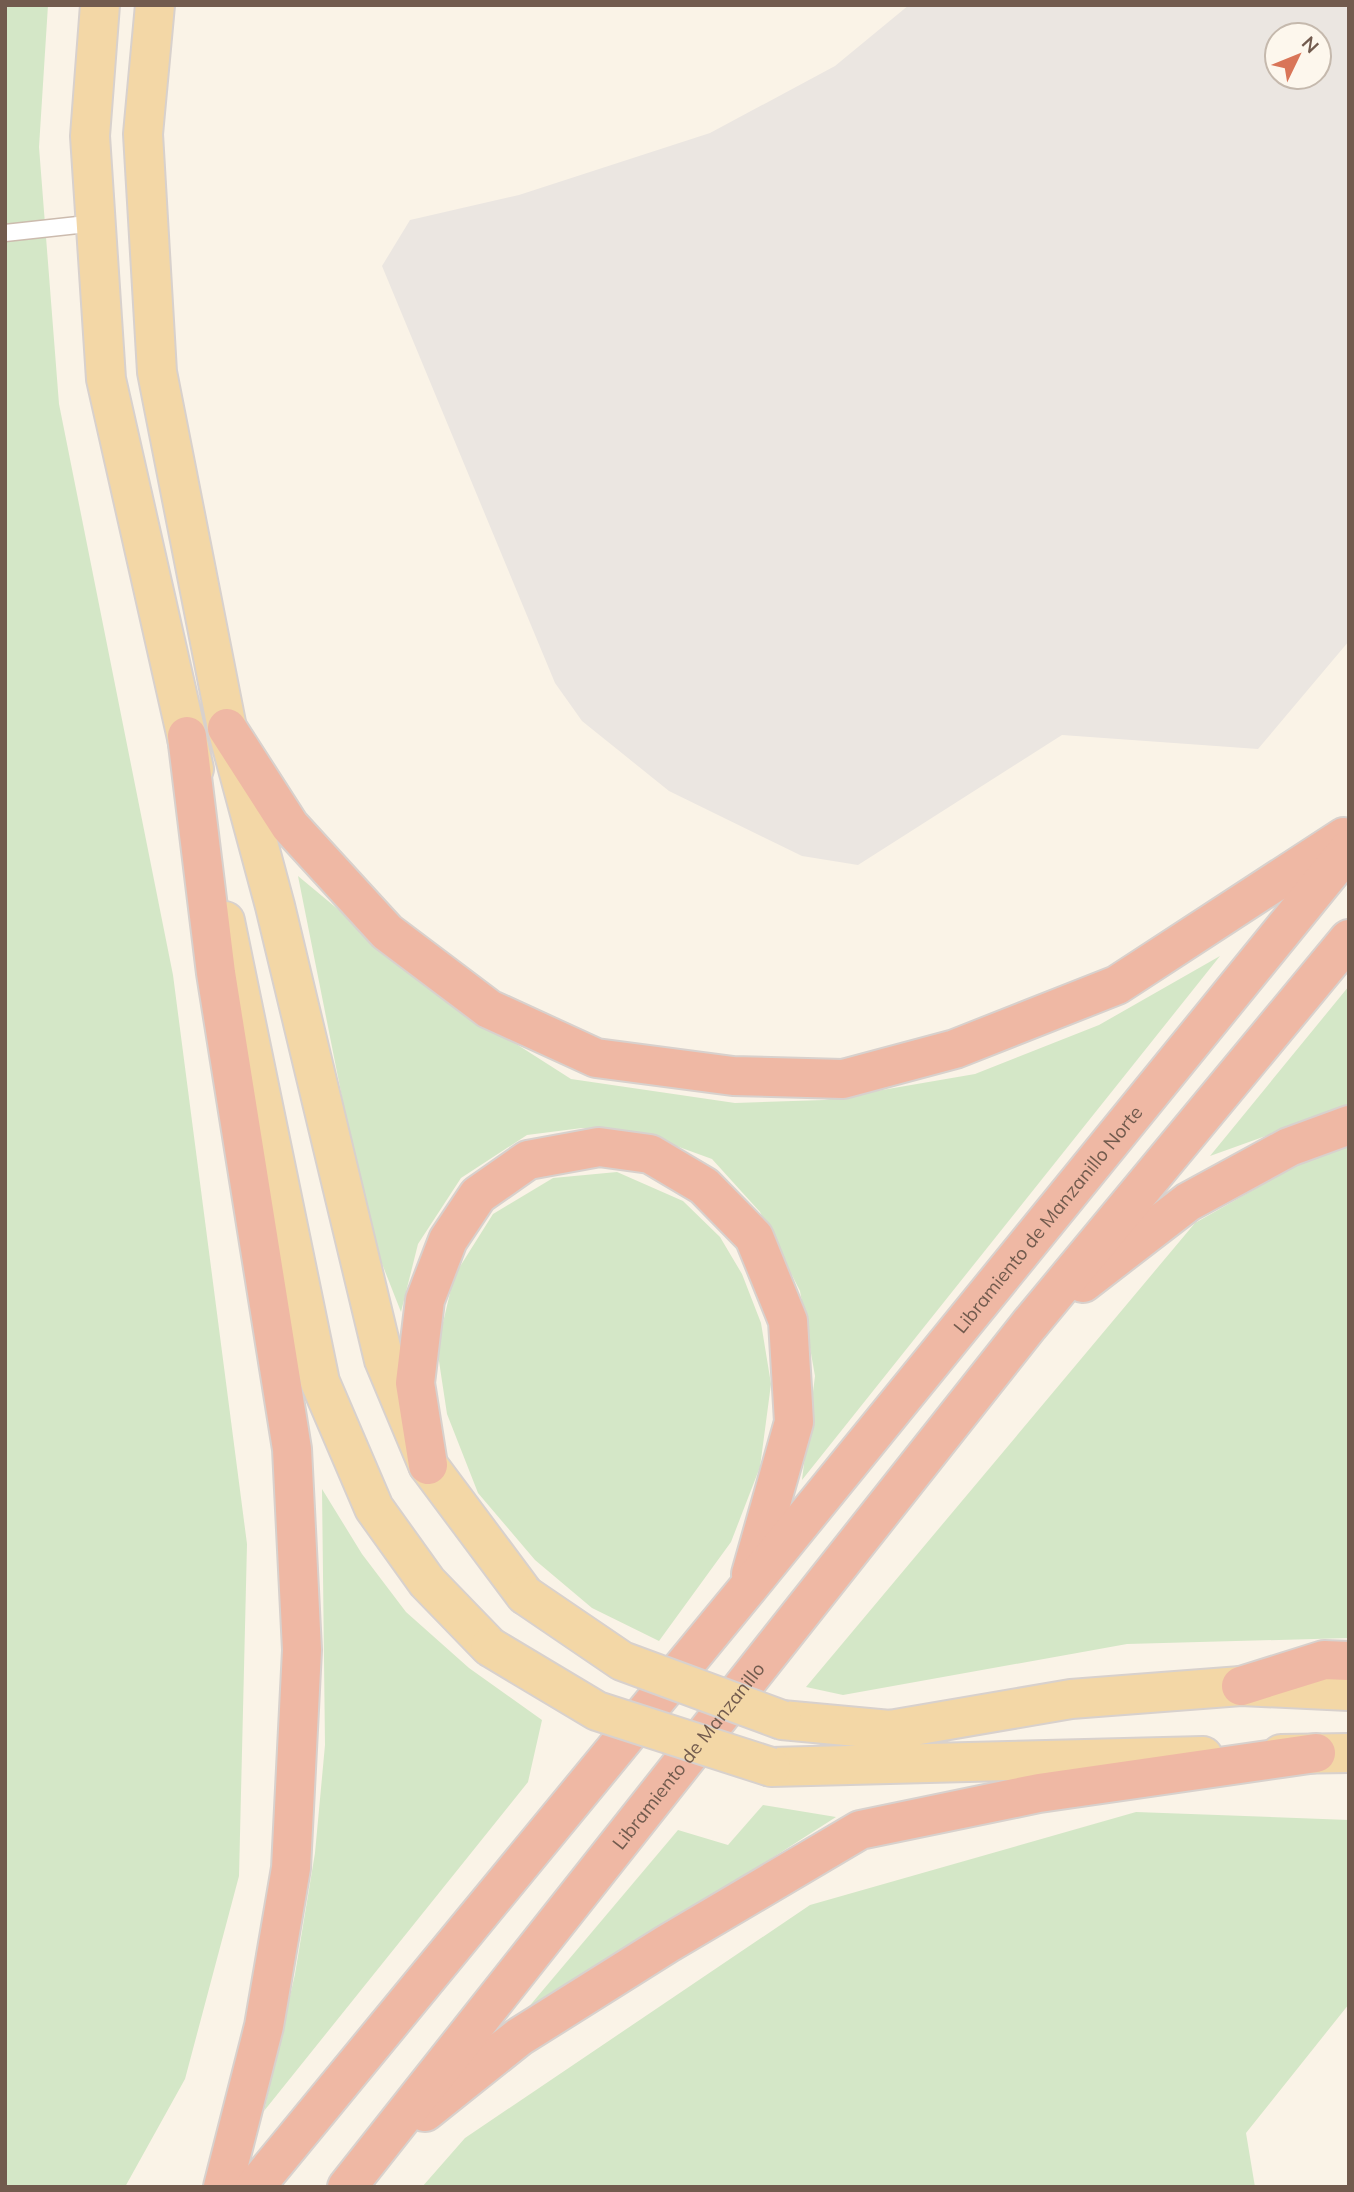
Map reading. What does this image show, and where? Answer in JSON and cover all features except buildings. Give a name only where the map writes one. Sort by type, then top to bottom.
[{"type":"highway","points":[[227,728],[290,826],[387,932],[489,1009],[596,1058],[733,1076],[843,1079],[955,1049],[1117,985],[1349,834]]},
{"type":"highway","points":[[187,736],[216,973],[292,1449],[302,1650],[291,1868],[264,2025],[223,2187]]},
{"type":"highway","name":"Libramiento de Manzanillo Norte","points":[[747,1589],[1349,849]]},
{"type":"highway","points":[[1029,1325],[1349,939]]},
{"type":"highway","points":[[1029,1325],[1188,1202],[1289,1147],[1349,1125]]},
{"type":"highway","points":[[255,2187],[747,1589],[794,1422],[788,1321],[754,1237],[704,1186],[650,1154],[599,1147],[528,1160],[478,1195],[448,1240],[425,1300],[415,1383],[428,1465]]},
{"type":"highway","name":"Libramiento de Manzanillo","points":[[347,2187],[1029,1325]]},
{"type":"highway","points":[[1241,1686],[1324,1660],[1349,1661]]},
{"type":"highway","points":[[374,2153],[519,2037],[667,1944],[860,1830],[1039,1793],[1333,1753]]},
{"type":"main road","points":[[100,5],[90,136],[106,379],[187,736],[320,1382],[374,1508],[427,1582],[490,1647],[597,1711],[771,1767],[1333,1753]]},
{"type":"main road","points":[[155,5],[143,134],[157,372],[227,728],[275,906],[384,1360],[428,1465],[525,1595],[622,1661],[782,1720],[890,1730],[1071,1699],[1241,1686],[1349,1691]]},
{"type":"lane","points":[[5,233],[96,223]]},
{"type":"shaded area","points":[[909,5],[1349,5],[1349,641],[1258,749],[1062,735],[858,865],[802,856],[669,791],[582,721],[555,683],[382,266],[410,220],[519,195],[710,133],[835,66]]},
{"type":"green space","points":[[5,5],[48,5],[39,147],[59,404],[173,975],[247,1544],[239,1876],[185,2079],[125,2187],[5,2187]]},
{"type":"green space","points":[[298,876],[446,999],[571,1079],[735,1103],[824,1100],[975,1074],[1099,1025],[1220,956],[802,1480],[815,1376],[800,1291],[760,1212],[712,1159],[646,1135],[582,1128],[527,1135],[461,1178],[418,1244],[401,1312],[368,1228]]},
{"type":"green space","points":[[1349,986],[1349,1106],[1210,1156]]},
{"type":"green space","points":[[1349,1146],[1349,1638],[1127,1644],[843,1695],[806,1687],[1195,1223],[1311,1157]]},
{"type":"green space","points":[[617,1172],[683,1201],[720,1237],[742,1274],[761,1323],[771,1384],[760,1467],[731,1542],[659,1641],[592,1608],[535,1560],[478,1493],[447,1414],[437,1348],[454,1276],[493,1214],[553,1178]]},
{"type":"green space","points":[[322,1489],[362,1554],[406,1612],[469,1668],[542,1720],[528,1782],[264,2111],[295,1974],[315,1853],[325,1745]]},
{"type":"green space","points":[[763,1805],[836,1817],[516,2022],[678,1830],[728,1845]]},
{"type":"green space","points":[[1136,1812],[1349,1820],[1349,2004],[1246,2133],[1255,2187],[422,2187],[465,2138],[810,1905]]}]
